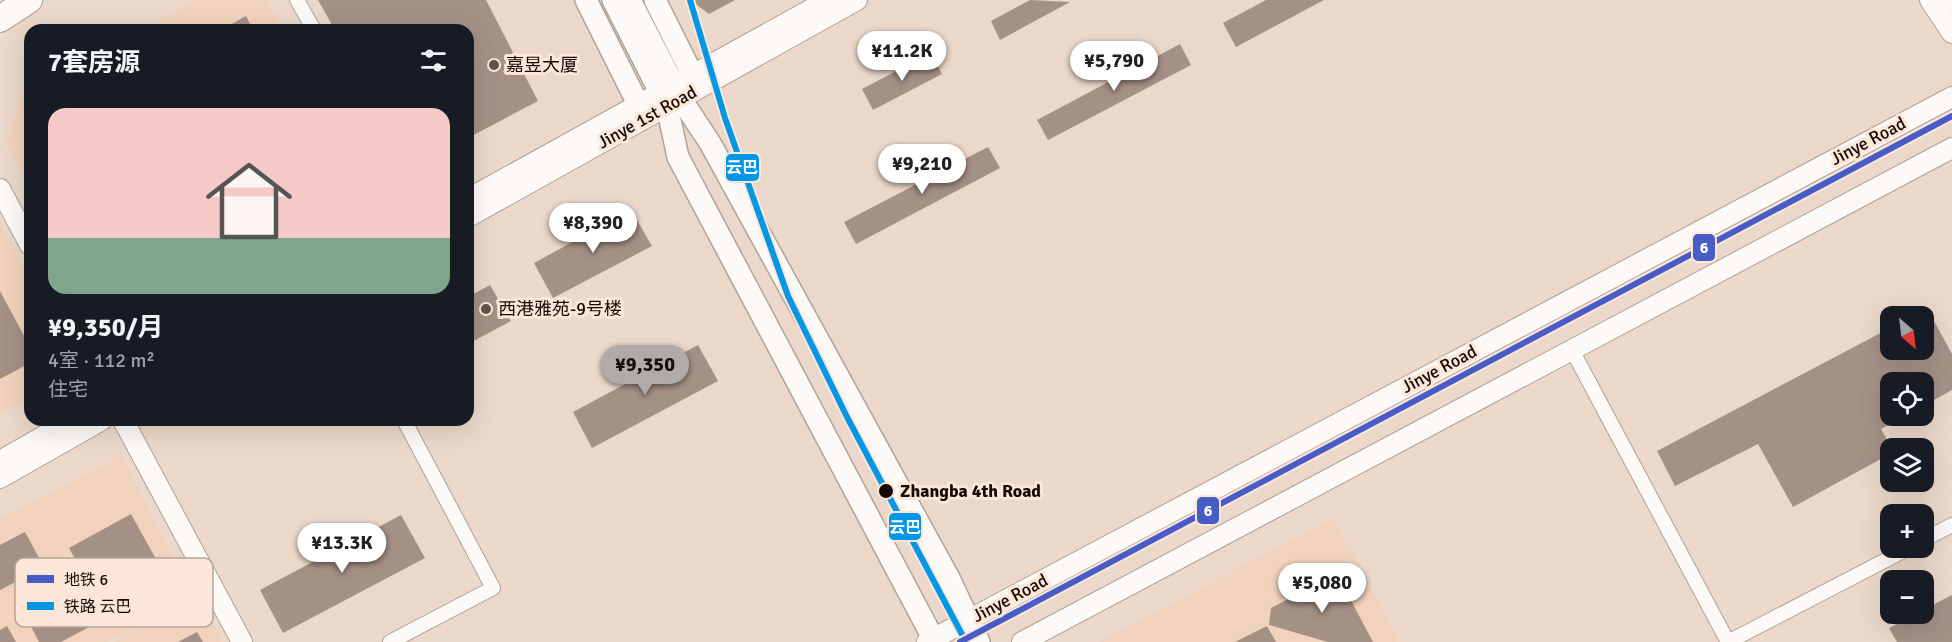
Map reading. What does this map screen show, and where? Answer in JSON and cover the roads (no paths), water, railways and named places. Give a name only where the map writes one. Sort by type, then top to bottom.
[{"type":"highway","points":[[0,19],[29,0]]},
{"type":"main road","points":[[586,0],[639,106]]},
{"type":"main road","points":[[613,0],[670,96],[727,174],[943,567],[979,642]]},
{"type":"main road","points":[[630,0],[670,96],[678,157],[932,641]]},
{"type":"main road","points":[[655,0],[693,76]]},
{"type":"main road","name":"Jinye 1st Road","points":[[474,196],[639,106],[670,96],[693,76],[828,0]]},
{"type":"main road","name":"Jinye 1st Road","points":[[474,213],[670,96],[857,0]]},
{"type":"main road","points":[[1930,0],[1952,33]]},
{"type":"main road","points":[[1949,0],[1952,4]]},
{"type":"main road","name":"Jinye Road","points":[[932,641],[1952,97]]},
{"type":"main road","points":[[1022,642],[1952,148]]},
{"type":"main road","points":[[0,189],[24,234]]},
{"type":"main road","points":[[0,460],[61,426]]},
{"type":"main road","points":[[0,478],[91,426]]},
{"type":"main road","points":[[126,426],[197,558]]},
{"type":"main road","points":[[213,588],[242,642]]},
{"type":"street","points":[[297,0],[311,24]]},
{"type":"street","points":[[1572,350],[1728,642],[1890,558]]},
{"type":"street","points":[[390,642],[493,588],[407,426]]},
{"type":"street","points":[[1934,534],[1952,525]]},
{"type":"metro line","name":"6","points":[[960,642],[1952,116]]},
{"type":"rail line","name":"云巴","points":[[690,0],[725,118],[788,296],[847,417],[966,642]]},
{"type":"place","name":"嘉昱大厦","points":[[494,65]]},
{"type":"place","name":"西港雅苑-9号楼","points":[[486,309]]},
{"type":"place","name":"Zhangba 4th Road","points":[[886,491]]}]
